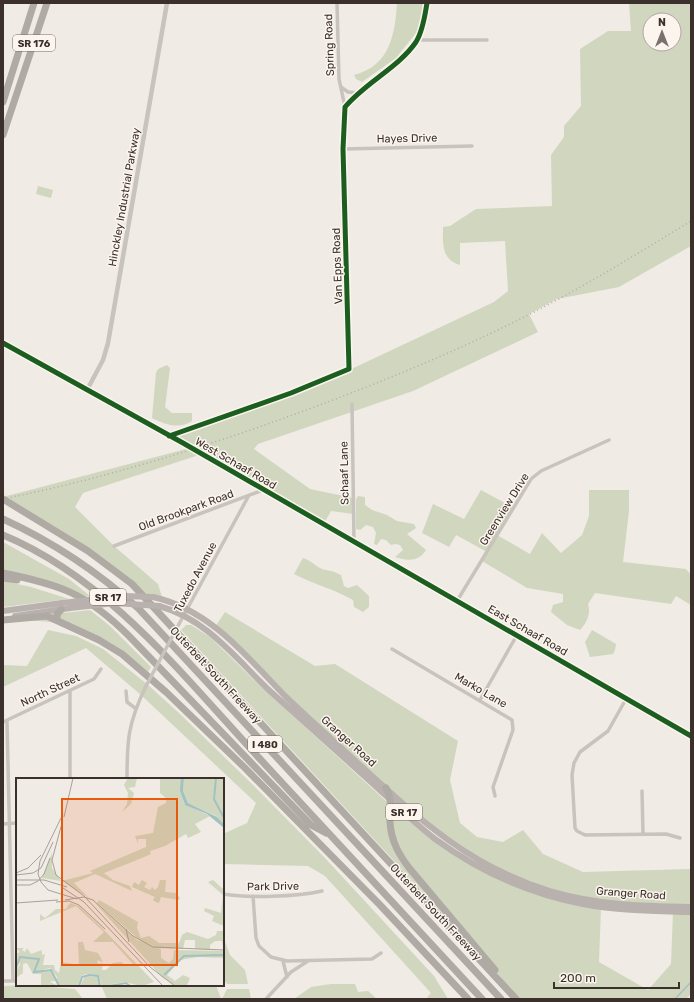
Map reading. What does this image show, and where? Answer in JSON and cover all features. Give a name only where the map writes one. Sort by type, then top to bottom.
[{"type":"highway","name":"SR 176","points":[[4,98],[34,3]]},
{"type":"highway","name":"SR 176","points":[[3,135],[47,3]]},
{"type":"highway","points":[[3,499],[88,551],[132,584],[516,999]]},
{"type":"highway","name":"Outerbelt South Freeway","points":[[3,519],[43,539],[73,558],[99,576],[139,609],[501,999]]},
{"type":"highway","name":"I 480","points":[[3,535],[67,570],[120,611],[150,641],[482,999]]},
{"type":"highway","points":[[3,573],[37,581],[76,594],[90,602],[111,619],[311,825],[332,837]]},
{"type":"highway","points":[[3,578],[21,581],[37,581]]},
{"type":"highway","points":[[57,620],[57,614],[61,606]]},
{"type":"highway","points":[[3,620],[41,616],[57,620],[116,649],[166,692],[276,799],[380,905],[468,999]]},
{"type":"highway","points":[[386,788],[390,800],[392,837],[404,860],[519,999]]},
{"type":"highway","points":[[390,819],[399,812],[406,814]]},
{"type":"main road","name":"Granger Road","points":[[3,617],[124,596],[153,598],[188,608],[208,622],[236,646],[301,712],[429,827],[453,845],[488,865],[520,880],[552,891],[590,900],[691,912]]},
{"type":"main road","name":"Granger Road","points":[[3,611],[61,606],[70,608],[115,603],[159,606],[185,615],[213,634],[275,695],[406,814],[436,839],[462,857],[491,873],[559,899],[600,907],[673,909],[691,906]]},
{"type":"street","name":"Hinckley Industrial Parkway","points":[[87,390],[103,360],[108,342],[167,3]]},
{"type":"street","name":"Spring Road","points":[[337,3],[340,86],[345,107]]},
{"type":"street","points":[[345,107],[360,92],[401,58],[417,40],[427,3]]},
{"type":"street","points":[[417,40],[487,40]]},
{"type":"street","name":"Spring Road","points":[[340,86],[348,92],[360,92]]},
{"type":"street","name":"Van Epps Road","points":[[169,436],[291,393],[349,370],[343,149],[345,107]]},
{"type":"street","name":"Hayes Drive","points":[[343,149],[472,146]]},
{"type":"street","name":"West Schaaf Road","points":[[3,343],[183,443],[354,542]]},
{"type":"street","name":"Schaaf Lane","points":[[352,404],[354,542]]},
{"type":"street","name":"Greenview Drive","points":[[458,601],[531,479],[541,471],[609,440]]},
{"type":"street","name":"Old Brookpark Road","points":[[114,546],[248,497],[263,490]]},
{"type":"street","name":"Tuxedo Avenue","points":[[127,778],[128,736],[135,708],[248,497]]},
{"type":"street","name":"East Schaaf Road","points":[[354,542],[691,736]]},
{"type":"street","points":[[480,700],[517,635]]},
{"type":"street","name":"Marko Lane","points":[[392,649],[509,717],[514,727],[493,787],[495,796]]},
{"type":"street","name":"North Street","points":[[5,721],[94,679],[101,669]]},
{"type":"street","points":[[70,691],[70,778]]},
{"type":"street","points":[[126,691],[127,702],[135,708]]},
{"type":"street","points":[[626,699],[608,731],[576,756],[573,769],[574,824],[577,832],[585,835],[670,834],[680,838]]},
{"type":"street","points":[[3,981],[15,981],[5,721]]},
{"type":"street","points":[[642,791],[643,834]]},
{"type":"street","points":[[3,824],[16,823]]},
{"type":"street","name":"Park Drive","points":[[224,894],[254,896],[310,894],[322,891]]},
{"type":"street","points":[[254,896],[254,930],[259,946],[271,957],[283,961],[372,959],[381,953]]},
{"type":"street","points":[[283,961],[287,977]]},
{"type":"street","points":[[266,999],[296,968],[309,961]]},
{"type":"green space","points":[[397,3],[427,3],[419,33],[416,33],[396,58],[362,82],[356,79],[354,75],[366,71],[376,64],[383,56],[392,37]]},
{"type":"green space","points":[[629,3],[691,3],[691,246],[619,287],[557,299],[529,314],[538,332],[413,391],[258,444],[254,449],[310,489],[353,498],[354,514],[331,511],[323,525],[202,454],[83,493],[75,507],[114,546],[158,584],[163,600],[148,596],[3,497],[190,448],[169,436],[345,372],[494,302],[508,291],[505,241],[460,243],[460,265],[449,259],[446,255],[443,245],[443,227],[450,226],[476,209],[552,206],[551,155],[564,137],[564,126],[581,106],[580,49],[608,31],[631,31]]},
{"type":"green space","points":[[38,186],[53,190],[51,198],[36,194]]},
{"type":"green space","points":[[167,365],[170,368],[165,407],[172,413],[192,413],[192,421],[187,424],[177,426],[152,418],[156,373],[158,369]]},
{"type":"green space","points":[[481,490],[514,508],[497,535],[530,554],[542,533],[561,553],[582,535],[589,516],[589,490],[629,490],[629,511],[623,562],[686,569],[691,575],[691,605],[676,596],[671,604],[595,593],[588,604],[589,614],[580,630],[567,625],[551,612],[553,605],[563,602],[563,594],[527,588],[482,561],[487,552],[456,535],[449,547],[422,533],[433,504],[464,519]]},
{"type":"green space","points":[[358,496],[365,497],[365,505],[372,510],[387,515],[397,521],[414,524],[416,528],[407,534],[426,550],[423,554],[412,560],[395,557],[403,550],[400,545],[391,545],[386,540],[381,539],[377,545],[374,544],[376,533],[373,527],[366,525],[360,530],[356,529],[356,499]]},
{"type":"green space","points":[[3,542],[69,579],[90,596],[85,597],[40,578],[3,570]]},
{"type":"green space","points":[[303,558],[322,569],[341,575],[344,586],[348,588],[357,585],[369,596],[369,607],[363,612],[354,607],[353,600],[294,574]]},
{"type":"green space","points":[[3,581],[31,587],[69,599],[3,607]]},
{"type":"green space","points":[[90,610],[110,626],[151,667],[148,672],[118,648],[89,632],[57,623],[18,620],[18,618]]},
{"type":"green space","points":[[225,612],[315,666],[335,664],[458,741],[450,780],[460,823],[477,837],[503,842],[523,830],[543,854],[583,872],[691,869],[691,907],[584,899],[508,875],[429,827],[215,627]]},
{"type":"green space","points":[[186,625],[191,625],[210,637],[255,681],[387,802],[388,832],[443,911],[443,914],[181,630]]},
{"type":"green space","points":[[48,630],[76,636],[103,649],[147,684],[180,714],[325,858],[434,976],[448,999],[426,999],[431,993],[325,876],[308,866],[224,864],[224,834],[247,823],[256,803],[141,695],[86,648],[3,687],[3,665],[27,666]]},
{"type":"green space","points":[[592,630],[616,644],[613,654],[590,657],[585,642]]},
{"type":"green space","points":[[399,812],[462,857],[601,907],[599,962],[648,990],[671,964],[673,912],[691,912],[691,994],[686,999],[519,999],[430,892],[394,843],[393,815]]},
{"type":"green space","points":[[224,939],[230,955],[245,970],[248,984],[227,984],[224,980]]},
{"type":"green space","points":[[331,984],[355,984],[358,992],[368,991],[377,999],[294,999],[311,987]]},
{"type":"green space","points":[[3,986],[39,986],[75,989],[83,999],[3,999]]},
{"type":"green space","points":[[101,986],[216,986],[221,999],[107,999]]},
{"type":"green space","points":[[227,989],[249,989],[251,999],[222,999]]},
{"type":"waterway","points":[[675,999],[691,982]]},
{"type":"railway","points":[[3,499],[87,480],[252,430],[423,364],[490,334],[558,299],[691,221]]},
{"type":"cycle path","points":[[169,436],[291,393],[349,369],[343,149],[345,107],[362,90],[409,51],[416,42],[422,28],[427,3]]},
{"type":"cycle path","points":[[3,343],[183,443],[691,736]]}]
